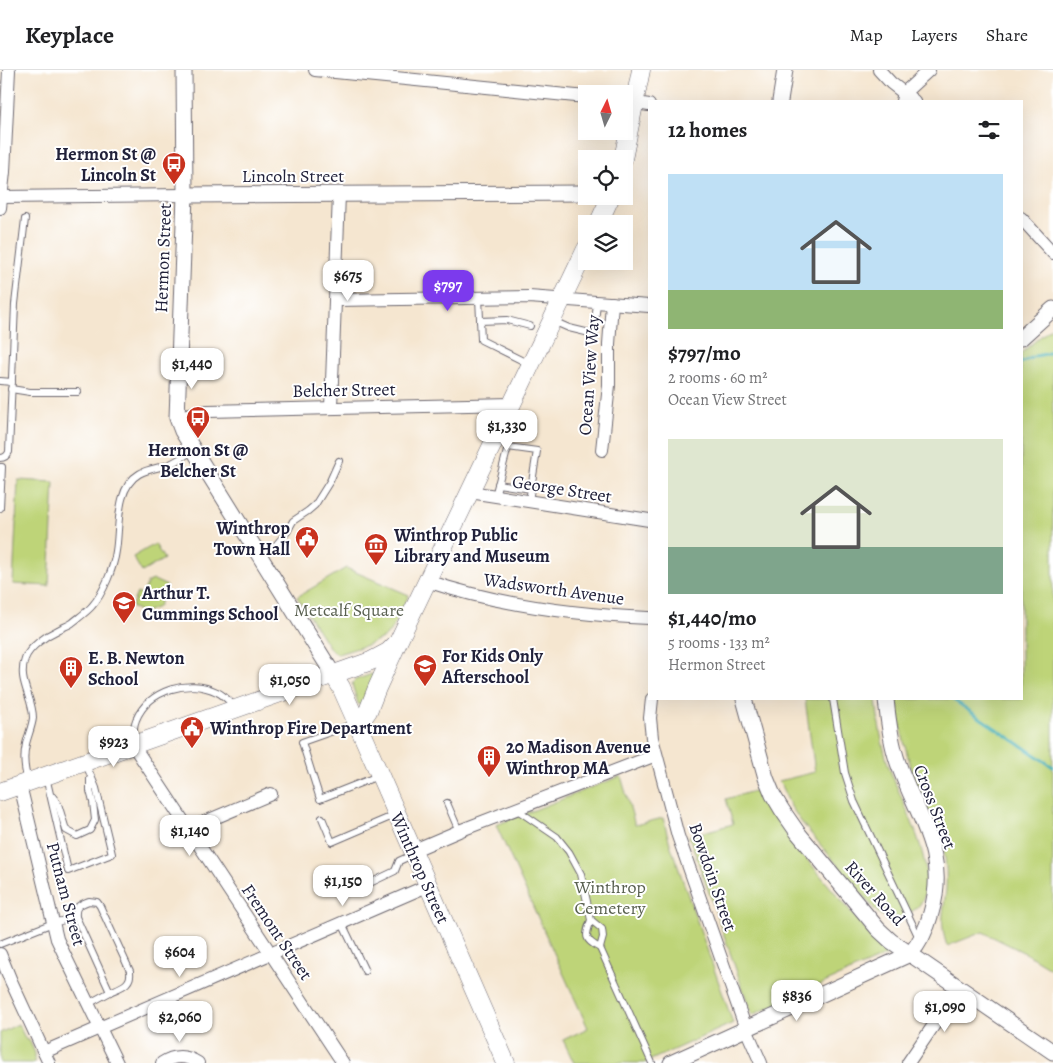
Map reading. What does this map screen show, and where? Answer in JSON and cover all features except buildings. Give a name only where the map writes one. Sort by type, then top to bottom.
[{"type":"main road","points":[[625,150],[636,103],[641,70]]},
{"type":"main road","points":[[357,723],[368,711],[399,640],[578,266]]},
{"type":"main road","points":[[0,792],[46,776],[88,769],[133,745],[381,656],[391,650],[399,640]]},
{"type":"main road","name":"Winthrop Street","points":[[333,674],[341,687],[506,1063]]},
{"type":"street","points":[[0,201],[5,160],[9,70]]},
{"type":"street","name":"Hermon Street","points":[[184,70],[185,195],[177,418],[194,450],[333,674]]},
{"type":"street","points":[[315,70],[578,96]]},
{"type":"street","points":[[780,100],[785,70]]},
{"type":"street","points":[[879,70],[903,97],[929,70]]},
{"type":"street","name":"Lincoln Street","points":[[0,201],[185,195],[578,192]]},
{"type":"street","points":[[331,408],[339,194]]},
{"type":"street","points":[[1023,220],[1053,253]]},
{"type":"street","points":[[335,300],[529,297],[648,306]]},
{"type":"street","name":"Ocean View Way","points":[[602,450],[609,386],[609,344],[612,303]]},
{"type":"street","points":[[1023,336],[1053,309]]},
{"type":"street","name":"Belcher Street","points":[[177,418],[208,411],[512,404]]},
{"type":"street","name":"George Street","points":[[470,492],[496,490],[530,495],[648,520]]},
{"type":"street","name":"Wadsworth Avenue","points":[[428,581],[476,596],[521,605],[604,615],[648,618]]},
{"type":"street","name":"Bowdoin Street","points":[[652,700],[650,724],[656,755],[682,848],[746,1029],[761,1063]]},
{"type":"street","name":"River Road","points":[[744,700],[766,778],[782,810],[798,833],[878,929],[910,954],[1053,1052]]},
{"type":"street","name":"Cross Street","points":[[886,700],[897,760],[928,835],[935,858],[937,874],[936,894],[930,919],[920,941],[910,954]]},
{"type":"street","name":"Fremont Street","points":[[133,745],[343,1063]]},
{"type":"street","points":[[413,852],[459,830],[656,755]]},
{"type":"street","name":"Putnam Street","points":[[24,783],[59,944],[117,1063]]},
{"type":"street","points":[[188,829],[271,794]]},
{"type":"street","points":[[0,954],[47,1058],[99,1027],[427,886]]},
{"type":"street","points":[[671,1063],[910,954]]},
{"type":"street","points":[[908,1063],[959,988]]},
{"type":"street","points":[[162,1063],[178,1057],[198,1063]]},
{"type":"lane","points":[[0,458],[5,458],[9,452],[15,304],[26,219]]},
{"type":"lane","points":[[479,298],[481,340],[531,365]]},
{"type":"lane","points":[[552,321],[594,334],[597,302]]},
{"type":"lane","points":[[480,321],[507,320],[530,326]]},
{"type":"lane","points":[[0,380],[30,392],[78,392]]},
{"type":"lane","points":[[496,490],[508,447],[537,451],[530,495]]},
{"type":"lane","points":[[24,783],[24,757],[32,718],[23,678],[24,661],[27,652],[56,630],[71,624],[93,606],[114,561],[121,507],[126,488],[130,482],[139,474],[169,464],[194,450]]},
{"type":"lane","points":[[486,458],[503,466]]},
{"type":"lane","points":[[259,555],[276,545],[294,521],[315,505],[330,481],[339,461]]},
{"type":"lane","points":[[0,467],[2,467],[0,508]]},
{"type":"lane","points":[[133,745],[134,726],[139,714],[143,708],[165,691],[190,686],[212,689],[236,708]]},
{"type":"lane","points":[[832,700],[849,787],[920,941]]},
{"type":"lane","points":[[357,723],[302,742],[320,799],[379,775]]},
{"type":"lane","points":[[51,794],[58,804],[66,830],[77,836],[90,830],[95,820],[88,769]]},
{"type":"lane","points":[[46,776],[68,871],[112,854],[96,788],[88,769]]},
{"type":"lane","points":[[447,803],[459,830]]},
{"type":"lane","points":[[516,809],[557,836],[569,852],[581,874],[591,920],[587,930],[587,938],[590,943],[600,948],[652,1063]]},
{"type":"lane","points":[[322,818],[332,842],[397,815]]},
{"type":"lane","points":[[370,883],[395,872],[399,860],[413,852]]},
{"type":"lane","points":[[88,1004],[110,992],[128,982],[131,977],[129,968],[100,906],[97,902],[89,901],[78,906],[76,918],[110,992]]},
{"type":"lane","points":[[0,944],[53,923],[76,918]]},
{"type":"lane","points":[[591,920],[602,929],[604,938],[600,948]]},
{"type":"lane","points":[[342,923],[365,971]]},
{"type":"green space","points":[[1053,326],[1053,970],[1025,953],[983,932],[947,946],[943,930],[946,889],[944,851],[939,834],[910,766],[902,733],[897,700],[1023,700],[1023,351]]},
{"type":"green space","points":[[18,480],[54,482],[49,586],[13,584]]},
{"type":"green space","points":[[155,544],[164,559],[142,572],[133,557]]},
{"type":"green space","name":"Metcalf Square","points":[[346,568],[409,595],[392,629],[385,637],[338,654],[331,650],[297,597]]},
{"type":"green space","points":[[154,580],[167,586],[158,607],[144,613],[131,607],[137,593],[142,595],[148,582]]},
{"type":"green space","points":[[372,674],[374,677],[362,705],[358,704],[352,684],[355,680]]},
{"type":"green space","points":[[805,700],[876,700],[887,761],[923,856],[926,874],[925,891],[920,904],[914,910],[902,917],[894,918],[877,912],[802,823],[790,805],[779,781],[815,772]]},
{"type":"green space","name":"Winthrop Cemetery","points":[[621,776],[635,825],[663,818],[670,844],[733,1023],[644,1063],[574,1063],[563,1040],[588,1028],[496,825]]},
{"type":"green space","points":[[761,789],[776,820],[790,839],[887,955],[752,1015],[689,836],[733,824],[726,799]]},
{"type":"green space","points":[[18,1024],[35,1053],[35,1061],[33,1063],[0,1063],[0,1033]]},
{"type":"waterway","points":[[1023,362],[1035,356],[1053,351]]},
{"type":"waterway","points":[[955,701],[1053,767]]},
{"type":"place","name":"Hermon St @ Lincoln St","points":[[174,185]]},
{"type":"place","name":"Hermon St @ Belcher St","points":[[198,439]]},
{"type":"place","name":"Winthrop Town Hall","points":[[307,559]]},
{"type":"place","name":"Winthrop Public Library and Museum","points":[[376,566]]},
{"type":"place","name":"Arthur T. Cummings School","points":[[124,624]]},
{"type":"place","name":"For Kids Only Afterschool","points":[[425,687]]},
{"type":"place","name":"E. B. Newton School","points":[[71,689]]},
{"type":"place","name":"Winthrop Fire Department","points":[[192,749]]},
{"type":"place","name":"20 Madison Avenue Winthrop MA","points":[[489,778]]}]
